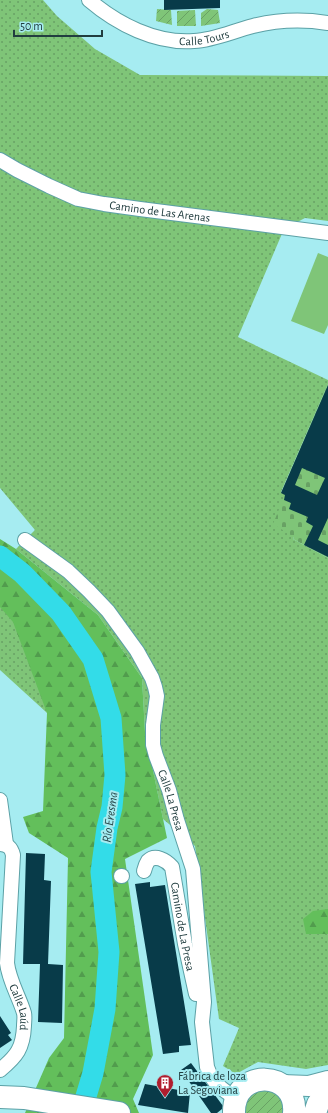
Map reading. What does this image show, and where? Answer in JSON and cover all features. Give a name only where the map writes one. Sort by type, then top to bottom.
[{"type":"main road","points":[[235,1106],[242,1088],[252,1081],[264,1079],[282,1085],[290,1094],[292,1100],[301,1112],[318,1104],[328,1091]]},
{"type":"main road","points":[[282,1085],[309,1086],[328,1081]]},
{"type":"main road","points":[[8,1104],[49,1113]]},
{"type":"main road","points":[[8,1104],[119,1113]]},
{"type":"street","name":"Calle Tours","points":[[89,0],[112,17],[144,33],[160,38],[184,41],[209,39],[254,26],[275,22],[311,20],[328,23]]},
{"type":"street","name":"Camino de Las Arenas","points":[[0,160],[17,170],[78,199],[153,211],[328,233]]},
{"type":"street","name":"Calle La Presa","points":[[24,540],[68,571],[108,611],[137,651],[152,678],[157,696],[153,720],[153,745],[169,790],[193,869],[204,1002],[202,1022],[207,1067],[209,1074],[235,1106]]},
{"type":"street","name":"Calle Laúd","points":[[0,800],[3,844],[11,848],[13,855],[8,969],[24,1015],[23,1034],[20,1048],[0,1070]]},
{"type":"street","name":"Camino de La Presa","points":[[144,870],[149,861],[157,858],[168,862],[172,866],[185,944],[202,1022]]},
{"type":"green space","points":[[0,0],[43,0],[57,16],[95,49],[140,75],[328,76],[328,221],[305,218],[284,229],[238,337],[328,380],[328,384],[281,492],[285,495],[294,537],[293,539],[328,558],[328,1065],[306,1069],[258,1062],[236,1074],[223,1066],[239,1028],[219,1019],[195,846],[163,819],[145,732],[142,678],[98,615],[16,549],[35,530],[0,488]]},
{"type":"green space","points":[[157,9],[171,10],[172,25],[156,21]]},
{"type":"green space","points":[[207,9],[218,10],[220,23],[201,26],[201,13]]},
{"type":"green space","points":[[195,10],[196,26],[177,26],[177,11]]},
{"type":"green space","points":[[318,253],[328,257],[328,325],[324,334],[291,321]]},
{"type":"green space","points":[[328,384],[328,558],[293,539],[294,537],[273,524],[285,495],[281,493]]},
{"type":"green space","points":[[0,539],[16,549],[98,615],[142,678],[145,732],[167,838],[125,859],[153,1055],[133,1099],[139,1113],[25,1113],[49,1058],[64,1038],[68,858],[29,833],[23,817],[43,811],[47,713],[13,622],[0,607]]},
{"type":"green space","points":[[0,556],[115,775],[0,670]]},
{"type":"green space","points":[[328,909],[328,934],[306,934],[303,919],[313,911]]},
{"type":"green space","points":[[249,1089],[279,1091],[285,1113],[241,1113]]},
{"type":"building","points":[[164,0],[220,0],[220,8],[164,10]]},
{"type":"building","points":[[328,385],[328,518],[318,540],[328,545],[328,557],[304,545],[313,526],[306,522],[308,517],[289,509],[291,503],[284,500],[285,495],[281,493]],"holes":[[[302,468],[325,478],[317,495],[295,485]]]},
{"type":"building","points":[[26,853],[45,854],[44,880],[51,881],[48,964],[63,965],[62,1023],[38,1022],[40,964],[23,964]]},
{"type":"building","points":[[150,882],[150,887],[165,885],[191,1045],[179,1046],[179,1052],[163,1054],[135,884]]},
{"type":"building","points":[[0,1016],[11,1033],[8,1035],[12,1040],[0,1048]]},
{"type":"building","name":"Fábrica de loza La Segoviana","points":[[191,1063],[223,1106],[217,1113],[211,1113],[181,1070]]},
{"type":"building","name":"Fábrica de loza La Segoviana","points":[[145,1084],[190,1092],[188,1113],[138,1105]]},
{"type":"waterway","name":"Río Eresma","points":[[0,556],[22,573],[61,613],[93,659],[111,718],[115,775],[112,807],[107,828],[101,872],[109,952],[105,1009],[93,1073],[81,1113]]},
{"type":"place","name":"Fábrica de loza La Segoviana","points":[[165,1098]]}]
